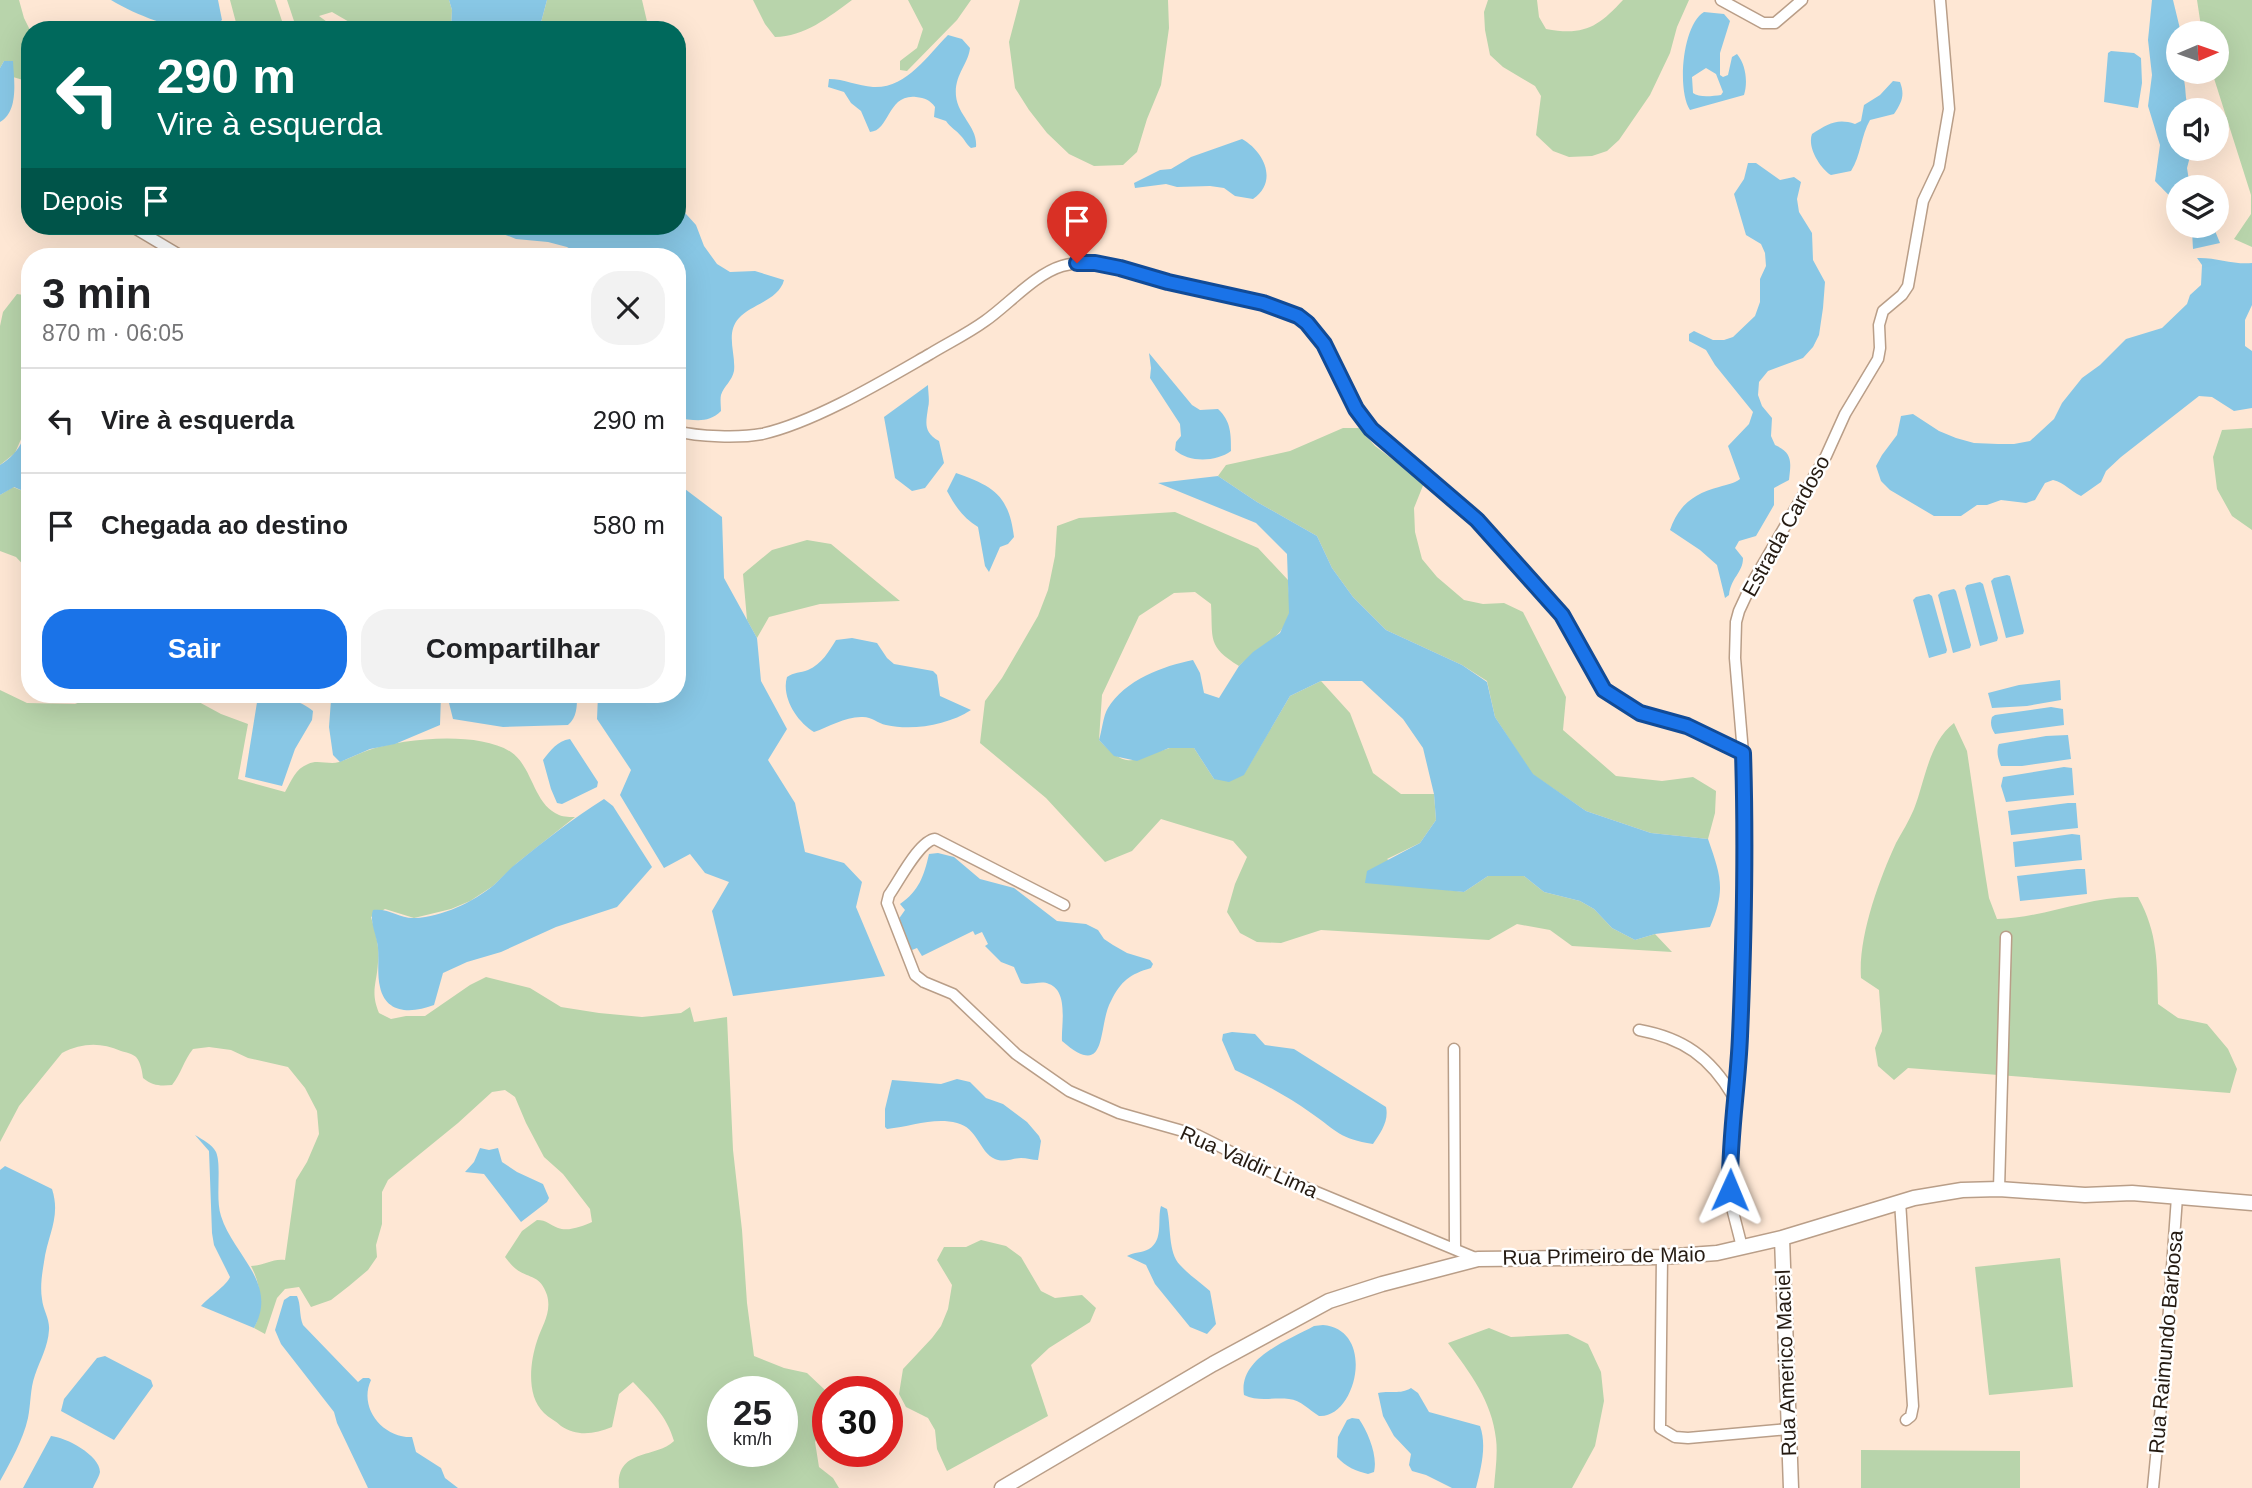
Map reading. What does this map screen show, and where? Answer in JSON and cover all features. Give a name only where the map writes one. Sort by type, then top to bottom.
[{"type":"main road","name":"Rua Primeiro de Maio","points":[[1002,1488],[1213,1364],[1329,1301],[1478,1259],[1702,1255],[1782,1238],[1900,1202],[1962,1190],[1999,1189],[2085,1195],[2132,1193],[2252,1203]]},
{"type":"main road","name":"Rua Americo Maciel","points":[[1782,1238],[1791,1488]]},
{"type":"street","points":[[1721,0],[1763,23],[1770,24],[1775,23],[1802,0]]},
{"type":"street","name":"Estrada Cardoso","points":[[1742,1247],[1731,1204],[1730,1168],[1740,1039],[1746,836],[1743,753],[1735,658],[1739,611],[1778,536],[1826,456],[1845,414],[1878,359],[1883,311],[1902,295],[1908,286],[1923,201],[1939,167],[1948,109],[1940,0]]},
{"type":"street","points":[[146,235],[168,248]]},
{"type":"street","points":[[686,433],[746,436],[796,422],[882,382],[958,338],[1060,266],[1095,263],[1263,303],[1298,316],[1317,333],[1365,421],[1477,520],[1547,597],[1573,633],[1604,690],[1640,713],[1687,726],[1743,753]]},
{"type":"street","name":"Rua Valdir Lima","points":[[1063,905],[935,839],[926,841],[887,903],[915,975],[924,982],[953,994],[1028,1064],[1087,1100],[1119,1113],[1197,1135],[1285,1179],[1478,1259]]},
{"type":"street","points":[[1999,1189],[2006,937]]},
{"type":"street","points":[[1639,1030],[1679,1041],[1700,1055],[1716,1071],[1734,1096]]},
{"type":"street","points":[[1454,1049],[1455,1248]]},
{"type":"street","name":"Rua Raimundo Barbosa","points":[[2153,1488],[2177,1197]]},
{"type":"street","points":[[1900,1202],[1913,1406],[1911,1416],[1906,1420]]},
{"type":"street","points":[[1662,1257],[1660,1428],[1675,1437],[1688,1438],[1788,1429]]},
{"type":"green space","points":[[0,0],[19,0],[26,21],[21,21],[21,79],[13,77],[13,62],[4,61],[0,68]]},
{"type":"green space","points":[[230,0],[275,0],[282,21],[236,21]]},
{"type":"green space","points":[[287,0],[449,0],[452,10],[451,21],[348,21],[332,12],[319,16],[326,21],[294,21]]},
{"type":"green space","points":[[547,0],[642,0],[647,21],[541,21]]},
{"type":"green space","points":[[753,0],[852,0],[806,30],[775,37]]},
{"type":"green space","points":[[908,0],[971,0],[957,20],[907,71],[900,70],[900,61],[917,48],[923,29]]},
{"type":"green space","points":[[1020,0],[1168,0],[1169,28],[1161,85],[1137,152],[1123,165],[1094,166],[1069,154],[1047,133],[1015,88],[1009,42]]},
{"type":"green space","points":[[1488,0],[1537,0],[1539,17],[1546,29],[1571,31],[1598,23],[1623,0],[1689,0],[1677,27],[1670,53],[1650,95],[1619,140],[1607,151],[1592,156],[1569,157],[1553,151],[1536,135],[1541,96],[1535,86],[1503,67],[1490,55],[1484,12]]},
{"type":"green space","points":[[2197,0],[2252,0],[2252,247],[2234,239],[2251,214],[2251,195],[2229,126],[2229,98],[2220,98],[2216,84],[2230,84],[2230,21],[2200,21]]},
{"type":"green space","points":[[17,294],[21,295],[21,439],[15,453],[0,465],[0,326],[3,312]]},
{"type":"green space","points":[[1343,428],[1359,428],[1375,446],[1424,483],[1414,508],[1415,532],[1422,559],[1437,577],[1464,600],[1483,604],[1504,603],[1523,612],[1566,697],[1563,730],[1616,776],[1662,781],[1693,777],[1716,791],[1715,813],[1708,839],[1651,833],[1586,811],[1532,774],[1495,717],[1487,681],[1462,665],[1386,630],[1353,597],[1332,568],[1317,536],[1218,476],[1226,465],[1290,451]]},
{"type":"green space","points":[[2252,428],[2252,530],[2232,516],[2217,489],[2213,457],[2222,430]]},
{"type":"green space","points":[[13,487],[21,490],[21,562],[16,557],[0,551],[0,495]]},
{"type":"green space","points":[[1175,512],[1258,548],[1288,580],[1289,614],[1275,637],[1239,666],[1217,647],[1212,634],[1211,604],[1195,592],[1174,593],[1139,616],[1102,695],[1099,740],[1109,750],[1118,757],[1132,760],[1170,748],[1194,748],[1214,779],[1244,774],[1290,696],[1321,681],[1350,713],[1373,773],[1401,794],[1434,794],[1436,820],[1420,843],[1387,859],[1433,888],[1464,892],[1488,876],[1524,876],[1544,892],[1580,901],[1594,909],[1612,928],[1635,940],[1655,934],[1672,952],[1572,946],[1550,930],[1517,924],[1489,940],[1321,930],[1281,943],[1257,942],[1240,933],[1227,912],[1247,857],[1233,841],[1161,819],[1132,851],[1105,862],[1046,798],[980,743],[985,701],[1002,678],[1038,616],[1048,590],[1055,556],[1057,526],[1079,518]]},
{"type":"green space","points":[[807,540],[831,544],[900,601],[820,604],[769,617],[757,638],[747,620],[743,574],[772,550]]},
{"type":"green space","points":[[0,690],[21,700],[21,703],[201,703],[248,724],[238,779],[285,792],[297,772],[308,764],[339,762],[365,751],[402,742],[461,739],[497,745],[511,752],[524,767],[550,810],[561,816],[575,817],[517,863],[493,886],[470,901],[451,909],[414,918],[385,909],[371,917],[378,951],[374,993],[379,1013],[391,1019],[425,1016],[486,977],[530,988],[561,1007],[642,1017],[681,1013],[690,1007],[694,1022],[727,1017],[733,1150],[754,1356],[784,1368],[807,1373],[812,1378],[812,1467],[819,1467],[833,1478],[839,1488],[619,1488],[620,1475],[630,1460],[666,1447],[674,1441],[662,1416],[633,1382],[619,1394],[612,1427],[593,1433],[573,1432],[561,1426],[538,1406],[532,1388],[531,1369],[547,1313],[547,1295],[538,1280],[516,1269],[505,1257],[522,1231],[537,1220],[566,1229],[592,1222],[590,1209],[563,1174],[544,1157],[515,1097],[505,1090],[492,1092],[388,1180],[382,1192],[382,1224],[376,1245],[377,1257],[368,1270],[331,1300],[311,1307],[299,1287],[285,1289],[277,1298],[265,1334],[254,1328],[260,1297],[251,1266],[285,1260],[296,1180],[319,1134],[317,1111],[305,1088],[288,1067],[248,1058],[231,1050],[209,1047],[193,1049],[172,1085],[150,1083],[143,1078],[136,1057],[113,1048],[91,1045],[62,1053],[19,1106],[0,1142]]},
{"type":"green space","points":[[1954,723],[1967,751],[1989,898],[1997,919],[2033,915],[2102,899],[2138,897],[2153,936],[2158,1004],[2178,1018],[2207,1024],[2228,1049],[2237,1069],[2230,1093],[1908,1068],[1894,1080],[1878,1066],[1875,1048],[1882,1031],[1879,990],[1861,978],[1866,927],[1883,874],[1914,809],[1933,751]]},
{"type":"green space","points":[[981,1240],[1006,1246],[1021,1257],[1041,1291],[1055,1298],[1082,1295],[1096,1308],[1090,1322],[1049,1348],[1031,1365],[1048,1416],[947,1471],[937,1449],[935,1430],[928,1418],[906,1407],[903,1401],[902,1376],[903,1369],[941,1326],[948,1309],[952,1285],[937,1260],[944,1247],[966,1247]]},
{"type":"green space","points":[[2060,1258],[2073,1387],[1989,1395],[1975,1267]]},
{"type":"green space","points":[[1489,1328],[1511,1337],[1568,1334],[1588,1344],[1601,1372],[1604,1401],[1595,1446],[1572,1488],[1494,1488],[1497,1445],[1490,1412],[1479,1388],[1448,1343]]},
{"type":"green space","points":[[1861,1450],[2020,1451],[2020,1488],[1861,1488]]},
{"type":"water","points":[[111,0],[218,0],[222,20],[159,21]]},
{"type":"water","points":[[449,0],[547,0],[541,21],[451,21]]},
{"type":"water","points":[[2152,0],[2173,0],[2178,21],[2166,21],[2166,84],[2184,84],[2186,98],[2166,98],[2166,161],[2189,161],[2188,175],[2166,175],[2166,193],[2155,181],[2160,145],[2148,106],[2152,75],[2148,40]]},
{"type":"water","points":[[1704,12],[1724,14],[1730,21],[1720,53],[1720,75],[1728,75],[1732,57],[1737,54],[1744,68],[1746,85],[1744,95],[1690,110],[1684,88],[1684,59],[1686,44],[1697,19]],"holes":[[[1706,68],[1716,74],[1723,92],[1721,95],[1702,96],[1693,93],[1692,77]]]},
{"type":"water","points":[[948,35],[962,39],[970,48],[957,82],[956,96],[960,110],[974,133],[976,147],[971,148],[946,121],[934,117],[935,107],[919,97],[899,101],[882,126],[870,132],[861,111],[851,103],[844,92],[828,87],[829,79],[873,87],[896,83],[924,61]]},
{"type":"water","points":[[2108,53],[2134,53],[2141,58],[2142,83],[2138,108],[2104,102]]},
{"type":"water","points":[[4,61],[13,61],[14,95],[10,111],[0,122],[0,68]]},
{"type":"water","points":[[1893,81],[1900,82],[1902,91],[1901,102],[1894,114],[1870,120],[1851,171],[1831,175],[1815,157],[1811,145],[1812,134],[1833,123],[1855,124],[1861,121],[1864,105],[1880,95]]},
{"type":"water","points":[[1242,139],[1257,151],[1266,168],[1265,184],[1253,199],[1235,196],[1224,188],[1210,186],[1177,187],[1166,184],[1135,188],[1134,183],[1160,170],[1171,169],[1191,157]]},
{"type":"water","points":[[1748,163],[1756,163],[1780,180],[1794,177],[1801,182],[1797,199],[1799,212],[1812,233],[1813,260],[1825,282],[1819,335],[1813,347],[1803,358],[1768,371],[1759,382],[1758,395],[1762,406],[1772,418],[1771,436],[1775,445],[1785,451],[1790,459],[1789,480],[1774,488],[1774,505],[1756,536],[1739,541],[1735,548],[1743,558],[1742,563],[1729,595],[1725,598],[1717,565],[1670,530],[1682,507],[1688,502],[1740,479],[1728,446],[1749,424],[1753,412],[1706,350],[1689,341],[1689,334],[1694,331],[1713,340],[1733,337],[1755,316],[1760,302],[1760,279],[1766,266],[1765,253],[1761,244],[1746,235],[1734,194],[1744,179]]},
{"type":"water","points":[[686,214],[696,225],[704,246],[717,264],[730,272],[755,271],[784,280],[777,292],[744,313],[735,324],[732,337],[734,371],[721,395],[721,411],[711,418],[686,419],[686,248],[569,248],[548,242],[516,239],[506,235],[686,235]]},
{"type":"water","points":[[2192,238],[2218,238],[2220,243],[2193,249]]},
{"type":"water","points":[[2197,258],[2252,263],[2252,305],[2245,320],[2245,346],[2252,351],[2252,408],[2234,411],[2212,397],[2199,396],[2121,457],[2106,471],[2101,482],[2081,496],[2053,480],[2045,483],[2035,500],[2026,503],[2001,500],[1977,505],[1961,516],[1934,516],[1890,490],[1881,481],[1876,466],[1897,435],[1901,416],[1913,414],[1939,431],[1974,443],[2014,444],[2030,441],[2054,419],[2062,403],[2082,378],[2100,365],[2126,339],[2162,328],[2187,304],[2190,295],[2201,285],[2202,265]]},
{"type":"water","points":[[1149,353],[1192,405],[1200,410],[1218,409],[1226,418],[1231,451],[1203,460],[1188,457],[1175,450],[1176,442],[1181,436],[1180,424],[1150,378]]},
{"type":"water","points":[[928,385],[927,427],[930,434],[939,441],[944,463],[925,488],[912,491],[895,478],[884,417]]},
{"type":"water","points":[[21,443],[21,490],[14,487],[0,495],[0,465]]},
{"type":"water","points":[[956,473],[997,494],[1012,523],[1014,537],[1008,544],[1000,547],[989,572],[985,566],[978,527],[960,511],[947,491]]},
{"type":"water","points":[[1218,476],[1317,536],[1332,568],[1353,597],[1386,630],[1462,665],[1487,682],[1495,717],[1533,774],[1586,811],[1651,833],[1708,839],[1720,883],[1718,903],[1710,927],[1655,934],[1635,940],[1612,928],[1594,909],[1580,901],[1544,892],[1524,876],[1488,876],[1464,892],[1365,883],[1367,871],[1420,843],[1436,820],[1434,794],[1423,748],[1403,719],[1362,681],[1321,681],[1290,696],[1244,775],[1229,782],[1214,779],[1194,748],[1169,748],[1137,761],[1114,756],[1099,740],[1106,711],[1124,690],[1157,670],[1193,660],[1200,673],[1204,693],[1219,698],[1239,666],[1253,652],[1280,633],[1289,613],[1287,554],[1256,523],[1158,483]]},
{"type":"water","points":[[686,490],[722,517],[724,578],[757,638],[761,681],[787,729],[768,760],[795,803],[805,852],[844,863],[862,882],[856,907],[885,976],[733,996],[712,911],[729,882],[705,873],[690,854],[664,868],[620,795],[631,770],[597,719],[598,703],[686,703]]},
{"type":"water","points":[[2010,576],[2024,631],[2023,634],[2006,638],[1991,581]]},
{"type":"water","points":[[1980,582],[1983,584],[1998,638],[1997,641],[1980,646],[1965,588]]},
{"type":"water","points":[[1954,589],[1971,645],[1970,648],[1953,653],[1938,595]]},
{"type":"water","points":[[1929,594],[1932,596],[1947,650],[1946,653],[1929,658],[1913,600]]},
{"type":"water","points":[[852,638],[877,643],[894,664],[933,671],[937,675],[940,696],[971,710],[952,720],[907,727],[855,717],[814,732],[796,715],[788,701],[787,677],[817,664],[836,640]]},
{"type":"water","points":[[2060,680],[2061,700],[1992,708],[1988,693],[2019,685]]},
{"type":"water","points":[[257,703],[299,703],[313,711],[312,720],[295,749],[282,786],[245,777]]},
{"type":"water","points":[[331,703],[441,703],[440,725],[395,744],[370,749],[340,762],[333,755],[329,727]]},
{"type":"water","points":[[449,703],[577,703],[575,715],[568,725],[503,727],[453,719]]},
{"type":"water","points":[[2051,707],[2063,709],[2064,725],[1995,734],[1992,728],[1991,719],[1995,715]]},
{"type":"water","points":[[2068,735],[2071,759],[2001,766],[1999,744]]},
{"type":"water","points":[[570,739],[598,782],[597,787],[562,804],[557,803],[543,760],[558,744]]},
{"type":"water","points":[[2072,768],[2074,795],[2006,802],[2001,786],[2003,777]]},
{"type":"water","points":[[604,799],[613,806],[652,867],[617,907],[556,927],[501,952],[467,962],[443,973],[434,1005],[418,1010],[401,1010],[388,1003],[379,982],[373,910],[415,918],[436,915],[467,903],[494,885],[514,865],[549,838]]},
{"type":"water","points":[[2076,803],[2078,828],[2011,835],[2008,811]]},
{"type":"water","points":[[2080,835],[2082,860],[2015,867],[2013,842]]},
{"type":"water","points":[[929,854],[954,857],[980,879],[1014,888],[1057,921],[1086,924],[1127,953],[1150,960],[1153,964],[1151,968],[1127,979],[1115,994],[1107,1012],[1099,1046],[1094,1053],[1088,1056],[1077,1052],[1062,1041],[1062,1001],[1055,988],[1046,983],[1021,983],[1014,967],[1001,962],[985,946],[988,944],[982,932],[975,935],[973,931],[922,956],[917,948],[912,950],[898,920],[905,910],[900,904],[912,894],[920,882]]},
{"type":"water","points":[[2085,869],[2087,894],[2020,901],[2017,876]]},
{"type":"water","points":[[1223,1034],[1255,1034],[1265,1045],[1294,1049],[1386,1107],[1385,1122],[1373,1144],[1353,1140],[1339,1133],[1283,1095],[1235,1070],[1222,1040]]},
{"type":"water","points":[[957,1079],[970,1082],[986,1098],[1003,1104],[1027,1122],[1041,1141],[1038,1160],[995,1159],[985,1151],[970,1130],[948,1121],[887,1129],[885,1127],[885,1109],[892,1080],[941,1084]]},
{"type":"water","points":[[195,1135],[210,1144],[216,1152],[221,1216],[258,1283],[260,1312],[254,1328],[201,1306],[230,1277],[214,1245],[212,1233],[209,1151]]},
{"type":"water","points":[[480,1148],[498,1148],[502,1162],[543,1184],[549,1198],[547,1202],[521,1222],[484,1174],[465,1172],[474,1162]]},
{"type":"water","points":[[5,1166],[52,1189],[55,1208],[41,1285],[49,1326],[48,1336],[33,1380],[26,1426],[0,1481],[0,1170]]},
{"type":"water","points":[[1161,1206],[1167,1209],[1176,1260],[1210,1291],[1216,1324],[1207,1334],[1190,1327],[1155,1284],[1146,1265],[1127,1256],[1154,1245],[1158,1235]]},
{"type":"water","points":[[297,1296],[303,1325],[358,1382],[363,1378],[371,1380],[368,1401],[371,1411],[383,1427],[401,1436],[412,1437],[416,1452],[441,1468],[445,1478],[458,1488],[368,1488],[334,1412],[281,1344],[275,1330],[284,1300]]},
{"type":"water","points":[[1323,1325],[1340,1330],[1350,1342],[1355,1357],[1351,1390],[1343,1404],[1332,1413],[1319,1416],[1293,1400],[1244,1395],[1244,1382],[1256,1361],[1291,1338],[1314,1326]]},
{"type":"water","points":[[105,1356],[151,1380],[153,1386],[114,1440],[61,1411],[64,1399],[97,1358]]},
{"type":"water","points":[[1411,1388],[1418,1393],[1429,1412],[1480,1426],[1483,1449],[1476,1488],[1452,1488],[1412,1471],[1409,1465],[1411,1454],[1394,1436],[1383,1416],[1378,1393]]},
{"type":"water","points":[[1359,1419],[1369,1437],[1375,1459],[1374,1472],[1368,1474],[1355,1470],[1337,1457],[1338,1437],[1347,1420]]},
{"type":"water","points":[[51,1436],[73,1443],[94,1459],[100,1472],[93,1488],[23,1488]]},
{"type":"route","points":[[1077,263],[1120,268],[1168,282],[1263,303],[1298,316],[1317,333],[1356,409],[1371,429],[1477,520],[1547,597],[1562,615],[1604,690],[1640,713],[1687,726],[1743,753],[1746,836],[1743,940],[1740,1039],[1734,1096],[1730,1190]]}]
